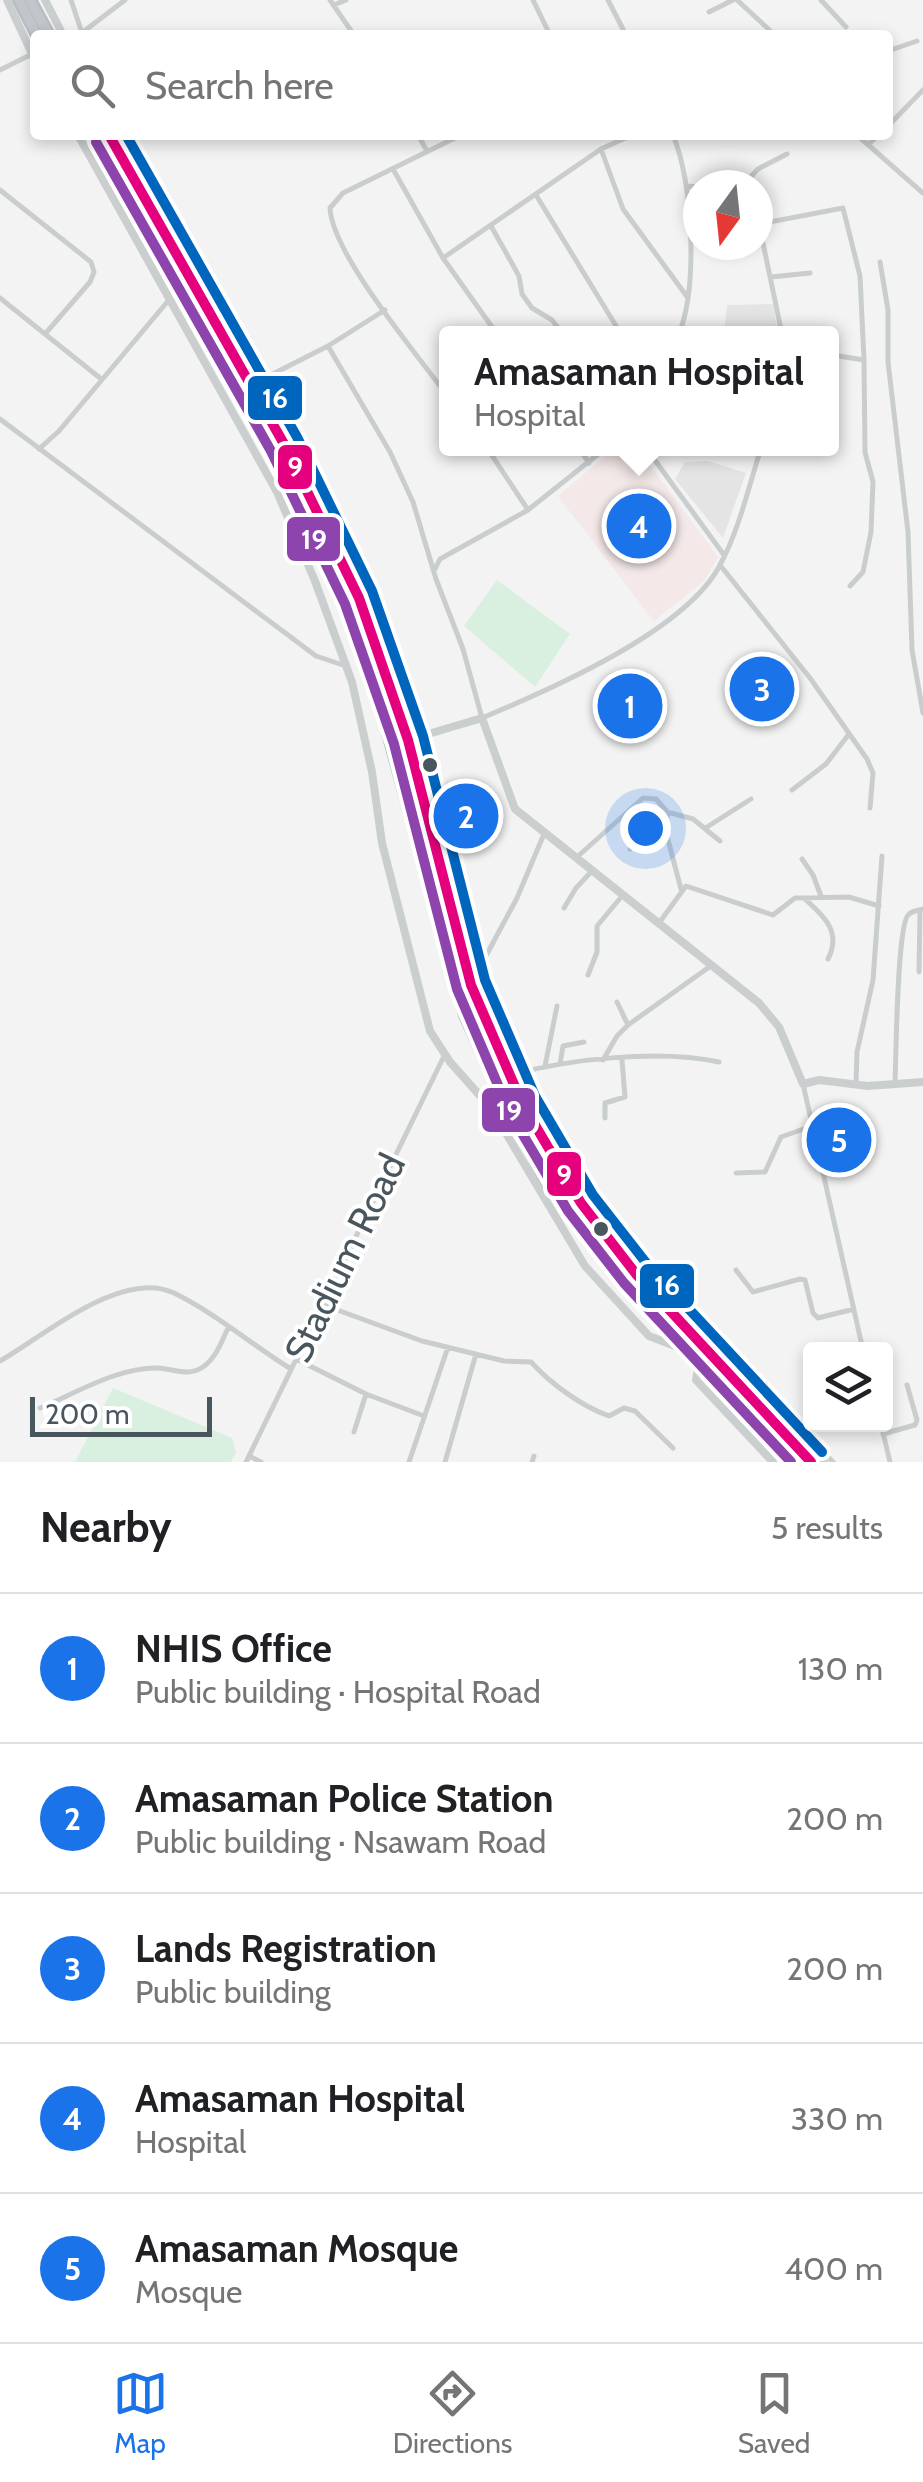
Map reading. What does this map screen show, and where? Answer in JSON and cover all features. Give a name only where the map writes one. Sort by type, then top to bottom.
[{"type":"highway","points":[[19,0],[35,30]]},
{"type":"highway","points":[[30,0],[46,30]]},
{"type":"highway","points":[[95,140],[279,466],[324,555],[379,700],[465,1015],[487,1068],[548,1184],[614,1271],[791,1462]]},
{"type":"highway","points":[[112,140],[284,444],[359,598],[408,740],[471,984],[511,1080],[550,1154],[659,1302],[811,1462]]},
{"type":"main road","points":[[6,0],[30,49]]},
{"type":"main road","points":[[45,0],[60,30]]},
{"type":"main road","points":[[81,140],[277,492],[346,666],[372,772],[382,843],[430,1032],[492,1108],[585,1266],[648,1336],[688,1351]]},
{"type":"main road","points":[[123,140],[358,565],[359,598]]},
{"type":"main road","points":[[408,740],[482,718],[515,810],[772,1015],[803,1084],[819,1080],[856,1084],[923,1082]]},
{"type":"main road","points":[[511,1080],[532,1095],[614,1222],[673,1300],[824,1462]]},
{"type":"main road","points":[[699,1362],[696,1380],[773,1462]]},
{"type":"street","points":[[70,0],[80,30]]},
{"type":"street","points":[[86,30],[125,0]]},
{"type":"street","points":[[346,0],[332,3],[351,30]]},
{"type":"street","points":[[533,0],[548,30]]},
{"type":"street","points":[[608,0],[623,30]]},
{"type":"street","points":[[709,12],[735,0],[768,30]]},
{"type":"street","points":[[820,0],[846,27]]},
{"type":"street","points":[[893,49],[917,42]]},
{"type":"street","points":[[0,70],[30,59]]},
{"type":"street","points":[[893,121],[923,90]]},
{"type":"street","points":[[421,140],[427,151]]},
{"type":"street","points":[[439,384],[343,248],[330,218],[330,208],[343,193],[450,140]]},
{"type":"street","points":[[443,258],[601,149],[621,140]]},
{"type":"street","points":[[675,140],[684,170]]},
{"type":"street","points":[[862,140],[923,193]]},
{"type":"street","points":[[868,145],[873,140]]},
{"type":"street","points":[[601,149],[624,210],[690,301]]},
{"type":"street","points":[[756,170],[787,154]]},
{"type":"street","points":[[393,169],[443,258],[490,326]]},
{"type":"street","points":[[915,184],[923,176]]},
{"type":"street","points":[[0,190],[91,262],[94,272],[90,282],[46,334]]},
{"type":"street","points":[[536,194],[615,326]]},
{"type":"street","points":[[773,220],[843,208],[860,276],[865,452],[873,482],[871,532],[863,572],[850,586]]},
{"type":"street","points":[[491,226],[519,276],[522,294],[532,308],[557,326]]},
{"type":"street","points":[[682,326],[690,301],[689,260]]},
{"type":"street","points":[[767,260],[780,326]]},
{"type":"street","points":[[880,262],[888,310],[892,408],[908,532],[912,650],[923,713]]},
{"type":"street","points":[[771,278],[810,273]]},
{"type":"street","points":[[0,298],[100,378]]},
{"type":"street","points":[[39,449],[170,299]]},
{"type":"street","points":[[258,382],[328,346],[385,310]]},
{"type":"street","points":[[328,346],[393,458],[413,502],[482,718],[616,655],[668,621],[720,565],[758,456]]},
{"type":"street","points":[[839,356],[864,360]]},
{"type":"street","points":[[0,419],[316,656],[346,666]]},
{"type":"street","points":[[492,456],[528,510]]},
{"type":"street","points":[[584,456],[589,463]]},
{"type":"street","points":[[435,568],[440,559],[528,510],[597,456]]},
{"type":"street","points":[[652,456],[724,556]]},
{"type":"street","points":[[720,565],[804,670],[871,766],[870,808]]},
{"type":"street","points":[[792,790],[826,764],[849,734]]},
{"type":"street","points":[[575,859],[642,798],[656,799],[668,816],[681,889]]},
{"type":"street","points":[[706,827],[750,799]]},
{"type":"street","points":[[630,849],[646,827],[668,816],[693,819],[720,841]]},
{"type":"street","points":[[471,984],[510,912],[544,834]]},
{"type":"street","points":[[856,1084],[857,1052],[873,980],[882,856]]},
{"type":"street","points":[[802,859],[821,896]]},
{"type":"street","points":[[564,908],[591,872]]},
{"type":"street","points":[[658,924],[681,889],[691,886],[773,915],[795,898],[849,897],[879,906]]},
{"type":"street","points":[[588,975],[597,952],[597,926],[622,896]]},
{"type":"street","points":[[804,898],[832,929],[834,941],[828,959]]},
{"type":"street","points":[[895,1084],[900,946],[905,920],[922,909],[919,972]]},
{"type":"street","points":[[603,1060],[628,1026],[712,965]]},
{"type":"street","points":[[616,1002],[628,1026]]},
{"type":"street","points":[[545,1066],[557,1006]]},
{"type":"street","points":[[560,1064],[565,1044],[584,1042]]},
{"type":"street","name":"Stadium Road","points":[[247,1459],[445,1054]]},
{"type":"street","points":[[511,1080],[545,1066],[603,1060],[684,1056],[720,1062]]},
{"type":"street","points":[[605,1118],[605,1102],[625,1097],[622,1060]]},
{"type":"street","points":[[803,1084],[861,1342]]},
{"type":"street","points":[[736,1173],[764,1172],[781,1137],[812,1126]]},
{"type":"street","points":[[736,1270],[753,1292],[805,1280],[813,1313],[818,1318],[854,1310]]},
{"type":"street","points":[[0,1361],[95,1304],[134,1288],[171,1292],[291,1369]]},
{"type":"street","points":[[673,1300],[686,1306],[833,1462]]},
{"type":"street","points":[[321,1304],[398,1334],[504,1361],[532,1362],[551,1381],[605,1415],[630,1408],[673,1448]]},
{"type":"street","points":[[40,1408],[132,1372],[156,1368],[184,1372],[201,1368],[220,1347],[228,1328]]},
{"type":"street","points":[[410,1462],[448,1347]]},
{"type":"street","points":[[446,1462],[476,1353]]},
{"type":"street","points":[[296,1359],[366,1394],[424,1416]]},
{"type":"street","points":[[890,1462],[883,1434],[917,1420],[907,1385]]},
{"type":"street","points":[[354,1432],[366,1394]]},
{"type":"street","points":[[247,1459],[261,1462]]},
{"type":"shaded area","points":[[773,304],[777,326],[725,326],[727,305]]},
{"type":"shaded area","points":[[606,456],[643,456],[718,557],[704,581],[654,621],[558,496]]},
{"type":"shaded area","points":[[708,461],[746,473],[723,538],[675,479],[685,462]]},
{"type":"green space","points":[[497,580],[570,634],[535,687],[464,626]]},
{"type":"green space","points":[[113,1388],[232,1438],[236,1452],[231,1462],[75,1462]]},
{"type":"transit line","name":"9","points":[[112,140],[284,444],[359,598],[408,740],[471,985],[522,1103],[581,1203],[636,1274],[811,1462]]},
{"type":"transit line","name":"16","points":[[129,140],[297,437],[372,591],[423,736],[485,980],[535,1096],[593,1195],[647,1264],[822,1452]]},
{"type":"transit line","name":"19","points":[[96,142],[271,451],[345,604],[394,744],[457,989],[509,1111],[568,1211],[624,1283],[791,1462]]},
{"type":"place","name":"Amasaman Hospital","points":[[639,526]]},
{"type":"place","name":"Lands Registration","points":[[762,689]]},
{"type":"place","name":"NHIS Office","points":[[630,706]]},
{"type":"place","name":"Amasaman Police Station","points":[[466,816]]},
{"type":"place","name":"Amasaman Mosque","points":[[839,1140]]}]
